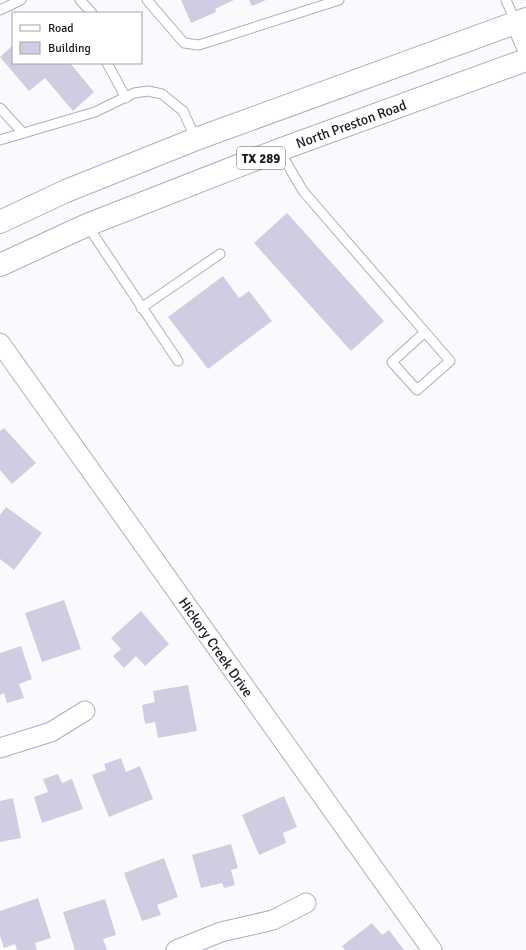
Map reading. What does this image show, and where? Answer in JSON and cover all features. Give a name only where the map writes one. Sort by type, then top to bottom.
[{"type":"main road","points":[[0,222],[66,191],[196,140],[521,21]]},
{"type":"main road","name":"North Preston Road","points":[[0,265],[87,225],[279,150],[526,60]]},
{"type":"street","points":[[521,21],[526,46]]},
{"type":"street","name":"Hickory Creek Drive","points":[[0,343],[432,950]]},
{"type":"street","points":[[0,748],[51,732],[85,711]]},
{"type":"street","points":[[176,950],[221,932],[272,920],[306,903]]},
{"type":"lane","points":[[0,10],[20,0]]},
{"type":"lane","points":[[80,0],[91,12]]},
{"type":"lane","points":[[147,0],[184,43],[199,45],[339,0]]},
{"type":"lane","points":[[506,0],[521,21]]},
{"type":"lane","points":[[108,64],[126,98]]},
{"type":"lane","points":[[0,140],[95,112],[126,98],[148,91],[162,94],[183,111],[196,140]]},
{"type":"lane","points":[[0,108],[23,133]]},
{"type":"lane","points":[[279,150],[303,191],[425,332],[450,361],[417,390],[392,362],[425,332]]},
{"type":"lane","points":[[87,225],[141,308],[178,361]]},
{"type":"lane","points":[[141,308],[220,254]]},
{"type":"building","points":[[181,0],[234,0],[215,9],[216,12],[191,23]]},
{"type":"building","points":[[249,0],[266,0],[252,6]]},
{"type":"building","points":[[12,46],[12,64],[71,64],[94,92],[73,111],[45,78],[29,91],[0,57]]},
{"type":"building","points":[[287,213],[384,321],[351,351],[254,243]]},
{"type":"building","points":[[223,276],[239,298],[249,291],[272,321],[208,369],[168,317]]},
{"type":"building","points":[[4,428],[36,463],[12,484],[0,470],[0,431]]},
{"type":"building","points":[[6,507],[42,533],[14,570],[0,559],[0,515]]},
{"type":"building","points":[[64,600],[81,649],[42,662],[25,613]]},
{"type":"building","points":[[141,611],[169,644],[145,666],[136,656],[124,668],[113,656],[121,649],[111,638]]},
{"type":"building","points":[[21,646],[32,679],[19,684],[24,698],[7,703],[4,693],[0,695],[0,653]]},
{"type":"building","points":[[188,685],[197,731],[158,738],[155,722],[145,724],[142,705],[155,702],[153,691]]},
{"type":"building","points":[[121,758],[126,772],[140,766],[153,799],[109,817],[92,775],[106,770],[104,764]]},
{"type":"building","points":[[58,774],[62,783],[72,779],[83,809],[42,823],[34,797],[48,792],[43,779]]},
{"type":"building","points":[[284,796],[297,827],[283,833],[286,843],[259,855],[242,815]]},
{"type":"building","points":[[13,798],[21,838],[0,842],[0,801]]},
{"type":"building","points":[[231,844],[238,868],[231,870],[235,885],[224,888],[222,883],[201,888],[192,855]]},
{"type":"building","points":[[164,858],[178,897],[157,905],[161,915],[142,921],[124,873]]},
{"type":"building","points":[[38,898],[51,938],[35,943],[37,950],[17,950],[15,944],[4,948],[0,936],[0,911]]},
{"type":"building","points":[[105,899],[116,935],[103,939],[107,950],[75,950],[63,912]]},
{"type":"building","points":[[372,923],[382,935],[389,930],[404,950],[345,950],[342,946]]}]
